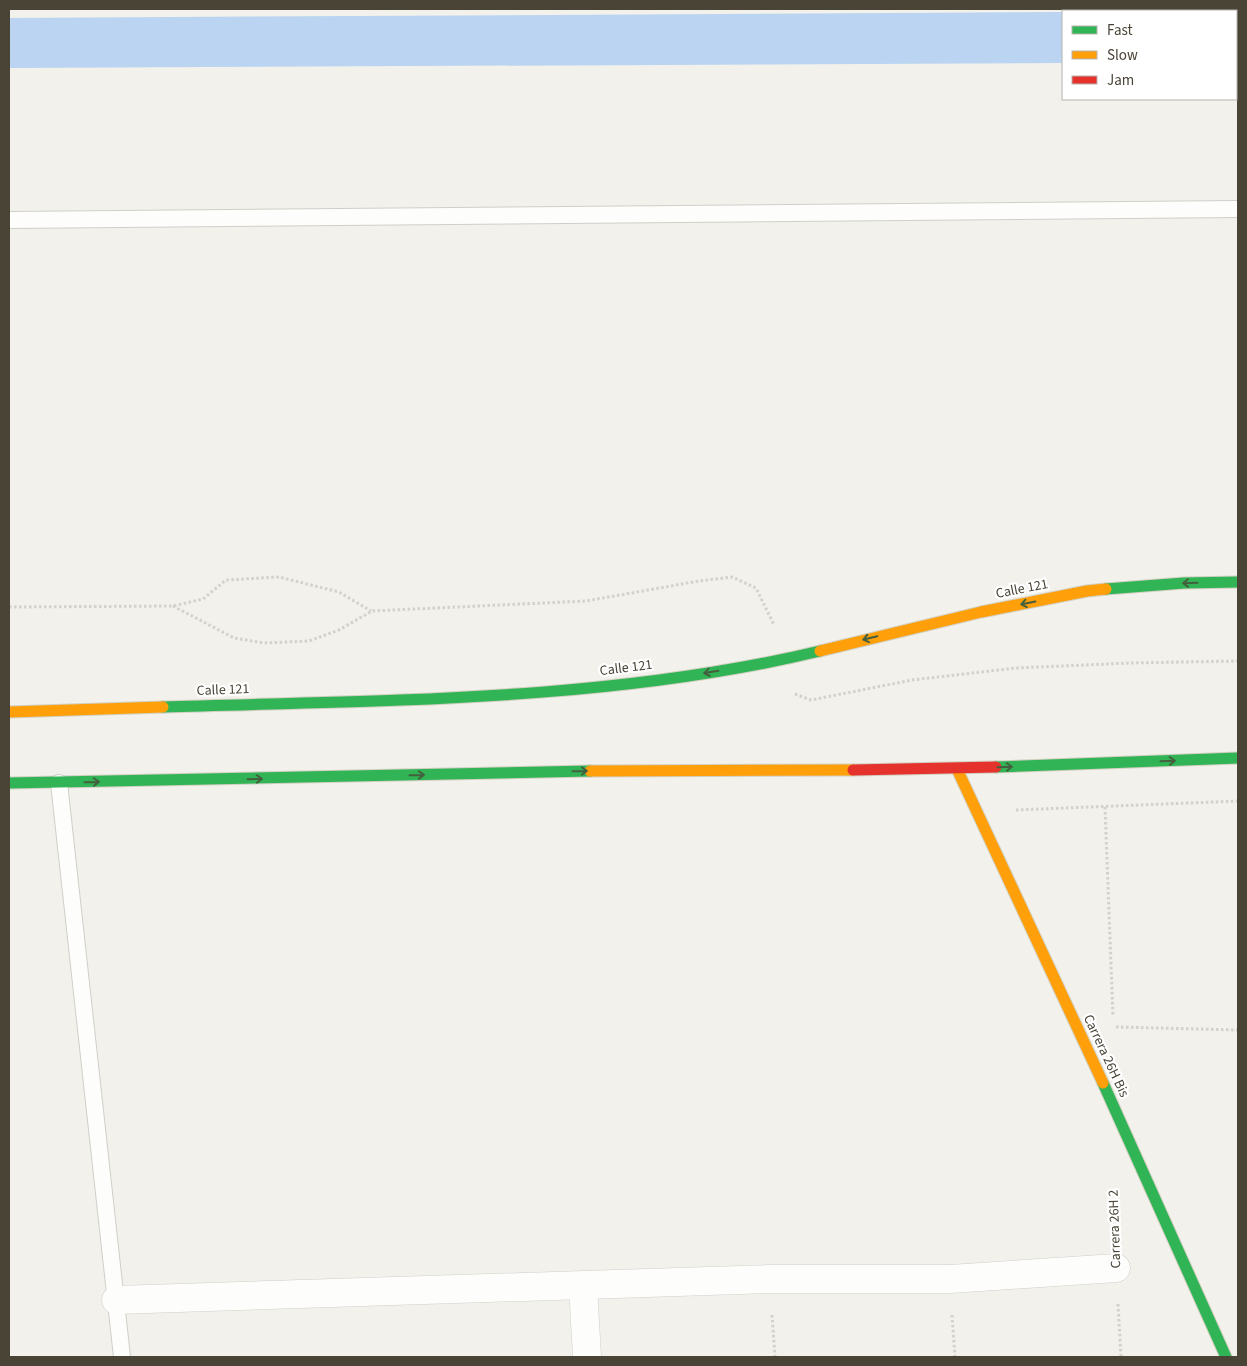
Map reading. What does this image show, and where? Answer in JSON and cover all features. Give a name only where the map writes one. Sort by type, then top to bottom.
[{"type":"main road","name":"Calle 121","points":[[9,712],[520,696],[688,676],[777,661],[981,612],[1087,591],[1184,583],[1238,582]]},
{"type":"main road","points":[[9,783],[613,770],[957,769],[1238,758]]},
{"type":"main road","name":"Carrera 26H Bis","points":[[957,769],[1111,1101],[1226,1357]]},
{"type":"street","points":[[116,1300],[770,1279],[950,1279],[1116,1268]]},
{"type":"street","points":[[583,1286],[588,1357]]},
{"type":"lane","points":[[9,220],[1238,209]]},
{"type":"lane","points":[[59,783],[122,1357]]},
{"type":"path","points":[[9,607],[173,606],[204,599],[226,580],[279,577],[340,592],[372,611]]},
{"type":"path","points":[[173,606],[234,638],[264,644],[309,640],[339,630],[372,611],[586,601],[699,581],[732,578],[756,588],[775,626],[780,679],[788,689],[798,696],[811,700],[912,680],[1016,668],[1238,661]]},
{"type":"path","points":[[976,811],[1238,801]]},
{"type":"path","points":[[1105,807],[1113,1027],[1238,1030]]},
{"type":"path","name":"Carrera 26H 2","points":[[1114,1190],[1121,1357]]},
{"type":"path","points":[[770,1279],[775,1357]]},
{"type":"path","points":[[950,1279],[954,1357]]},
{"type":"water","points":[[1062,12],[1062,63],[9,68],[9,18]]},
{"type":"traffic: fast","points":[[1106,589],[1184,583],[1238,582]]},
{"type":"traffic: fast","points":[[163,707],[411,700],[576,689],[740,668],[820,651]]},
{"type":"traffic: fast","points":[[996,767],[1238,758]]},
{"type":"traffic: fast","points":[[9,783],[590,771]]},
{"type":"traffic: fast","points":[[1103,1083],[1226,1357]]},
{"type":"traffic: slow","points":[[820,651],[981,612],[1106,589]]},
{"type":"traffic: slow","points":[[9,712],[163,707]]},
{"type":"traffic: slow","points":[[957,769],[1103,1083]]},
{"type":"traffic: slow","points":[[590,771],[853,770]]},
{"type":"traffic: jam","points":[[853,770],[996,767]]}]
